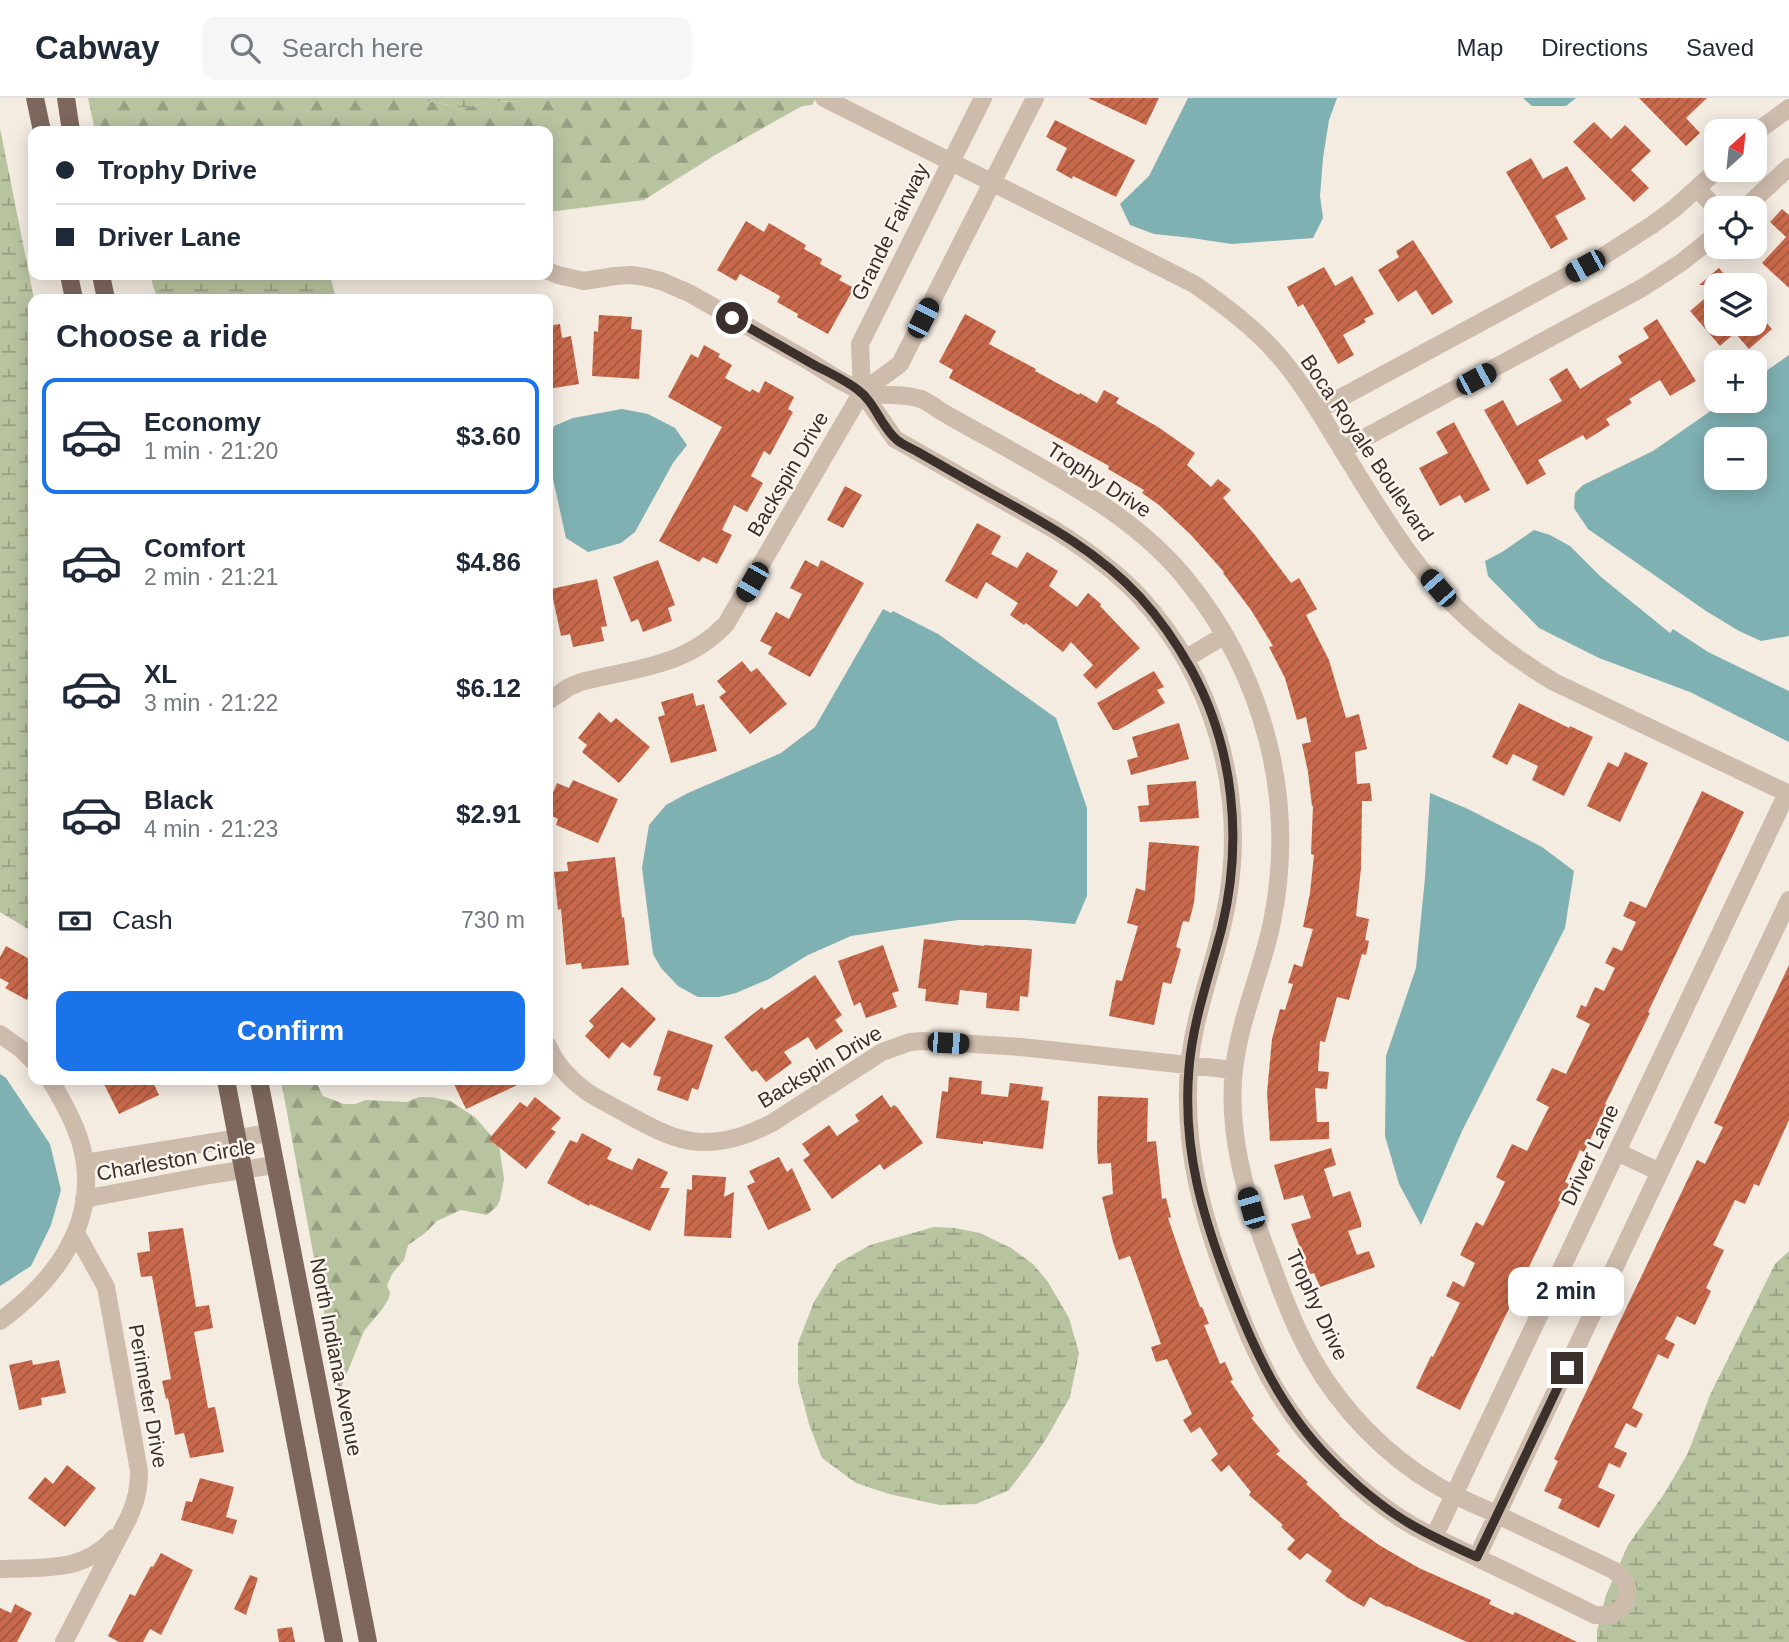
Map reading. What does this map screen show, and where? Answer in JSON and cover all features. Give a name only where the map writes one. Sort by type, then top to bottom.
[{"type":"main road","points":[[35,98],[41,126]]},
{"type":"main road","points":[[66,98],[70,126]]},
{"type":"main road","points":[[227,1085],[334,1642]]},
{"type":"main road","name":"North Indiana Avenue","points":[[260,1085],[368,1642]]},
{"type":"street","name":"Boca Royale Boulevard","points":[[824,98],[1194,284],[1234,313],[1277,354],[1306,390],[1408,551],[1468,620],[1506,652],[1554,682],[1788,794]]},
{"type":"street","name":"Grande Fairway","points":[[862,392],[860,344],[982,98]]},
{"type":"street","points":[[992,182],[1035,98]]},
{"type":"street","points":[[1768,123],[1789,107]]},
{"type":"street","points":[[1758,196],[1789,167]]},
{"type":"street","name":"Backspin Drive","points":[[553,698],[581,682],[681,657],[702,646],[719,632],[738,606],[862,392],[900,364],[992,182]]},
{"type":"street","points":[[1318,410],[1602,257],[1652,225],[1704,182]]},
{"type":"street","points":[[1697,188],[1705,196]]},
{"type":"street","points":[[1342,450],[1642,288],[1704,244]]},
{"type":"street","name":"Trophy Drive","points":[[553,273],[584,281],[631,275],[661,281],[689,293],[862,392],[920,399],[1099,502],[1136,529],[1170,560],[1225,635],[1247,677],[1273,761],[1280,826],[1279,873],[1273,917],[1244,1021],[1234,1070],[1236,1130],[1244,1185],[1254,1217],[1306,1347],[1323,1376],[1350,1411],[1386,1448],[1410,1467],[1454,1494],[1623,1577],[1628,1587],[1628,1595],[1625,1604],[1618,1611],[1611,1615],[1595,1615],[1411,1525],[1339,1468],[1318,1447],[1287,1405],[1257,1354],[1209,1234],[1190,1152],[1189,1065],[1200,1005],[1228,900],[1234,842],[1229,787],[1219,739],[1203,694],[1185,659],[1165,629],[1141,598],[1112,571],[1055,530],[895,439],[862,392]]},
{"type":"street","points":[[1185,659],[1225,635]]},
{"type":"street","name":"Driver Lane","points":[[1434,1537],[1788,794]]},
{"type":"street","points":[[1477,1557],[1789,900]]},
{"type":"street","points":[[0,1034],[28,1055]]},
{"type":"street","name":"Backspin Drive","points":[[553,1055],[571,1079],[592,1095],[656,1129],[700,1142],[731,1139],[757,1131],[870,1059],[910,1042],[1021,1047],[1234,1070]]},
{"type":"street","name":"Charleston Circle","points":[[0,1321],[34,1294],[51,1276],[76,1233],[82,1214],[86,1176],[82,1148],[53,1085]]},
{"type":"street","name":"Charleston Circle","points":[[85,1163],[269,1133]]},
{"type":"street","points":[[1617,1152],[1660,1172]]},
{"type":"street","name":"Charleston Circle","points":[[84,1199],[209,1175],[275,1166]]},
{"type":"street","name":"Perimeter Drive","points":[[64,1642],[130,1517],[139,1488],[139,1471],[106,1287],[76,1233]]},
{"type":"street","points":[[0,1569],[66,1566],[82,1562],[107,1546],[130,1517]]},
{"type":"green space","points":[[88,98],[422,98],[465,108],[487,102],[551,98],[816,98],[812,105],[802,106],[715,155],[644,200],[553,211],[553,126],[94,126]]},
{"type":"green space","points":[[422,98],[551,98],[487,102],[465,108]]},
{"type":"green space","points":[[0,128],[28,280],[33,294],[28,294],[28,929],[0,912]]},
{"type":"green space","points":[[151,280],[331,280],[335,294],[156,294]]},
{"type":"green space","points":[[282,1085],[318,1085],[323,1096],[344,1104],[366,1100],[407,1102],[419,1097],[450,1101],[475,1117],[499,1145],[504,1179],[497,1206],[487,1215],[461,1210],[437,1221],[408,1245],[404,1260],[392,1274],[387,1286],[389,1298],[364,1331],[339,1393]]},
{"type":"green space","points":[[934,1227],[980,1233],[1011,1248],[1033,1264],[1048,1282],[1069,1318],[1079,1353],[1070,1397],[1046,1439],[1009,1490],[976,1504],[940,1505],[889,1494],[856,1483],[822,1458],[809,1424],[798,1382],[798,1343],[814,1302],[837,1264],[870,1245]]},
{"type":"green space","points":[[1789,1251],[1789,1642],[1597,1642],[1606,1595],[1628,1545],[1664,1494],[1688,1453],[1710,1395],[1775,1264]]},
{"type":"water","points":[[1188,98],[1337,98],[1329,120],[1323,158],[1320,196],[1323,218],[1313,238],[1232,244],[1154,234],[1130,225],[1120,204],[1149,176]]},
{"type":"water","points":[[1523,98],[1576,98],[1566,106],[1532,106]]},
{"type":"water","points":[[1789,355],[1789,636],[1761,641],[1739,631],[1588,529],[1574,508],[1575,493],[1583,485],[1653,451],[1708,413],[1767,413],[1767,371]]},
{"type":"water","points":[[622,409],[648,414],[675,428],[687,445],[673,463],[635,532],[621,543],[588,552],[566,538],[553,479],[554,426],[573,418]]},
{"type":"water","points":[[1534,530],[1570,546],[1601,577],[1670,633],[1673,629],[1708,652],[1789,691],[1789,742],[1690,692],[1599,658],[1539,628],[1488,576],[1485,561]]},
{"type":"water","points":[[883,609],[891,613],[893,611],[938,634],[1056,718],[1087,808],[1087,896],[1075,924],[1028,920],[958,920],[851,936],[808,955],[769,979],[736,993],[719,997],[698,997],[678,986],[661,968],[653,954],[642,868],[649,825],[666,805],[781,753],[815,727]]},
{"type":"water","points":[[1430,793],[1542,847],[1574,871],[1565,928],[1462,1131],[1421,1225],[1399,1184],[1385,1136],[1386,1056],[1416,968]]},
{"type":"water","points":[[0,1074],[6,1078],[50,1144],[61,1190],[51,1225],[31,1266],[0,1286]]},
{"type":"building","points":[[1088,98],[1159,98],[1146,125]]},
{"type":"building","points":[[1639,98],[1707,98],[1686,118],[1700,133],[1686,146]]},
{"type":"building","points":[[1055,120],[1135,160],[1116,197],[1056,170],[1067,148],[1046,137]]},
{"type":"building","points":[[1594,122],[1611,139],[1625,125],[1651,151],[1631,170],[1649,188],[1634,202],[1573,142]]},
{"type":"building","points":[[1531,158],[1543,179],[1567,166],[1586,199],[1555,216],[1568,239],[1551,249],[1506,172]]},
{"type":"building","points":[[1782,209],[1789,215],[1789,288],[1762,263],[1786,237],[1770,222]]},
{"type":"building","points":[[746,221],[764,232],[769,223],[806,245],[804,249],[822,259],[820,264],[842,276],[839,280],[854,288],[828,334],[777,302],[780,296],[740,274],[736,281],[717,270]]},
{"type":"building","points":[[1413,240],[1453,302],[1432,315],[1416,290],[1398,302],[1378,270],[1399,257],[1396,251]]},
{"type":"building","points":[[1324,267],[1335,286],[1352,276],[1374,314],[1364,319],[1366,322],[1343,335],[1354,355],[1338,364],[1303,304],[1298,307],[1287,287]]},
{"type":"building","points":[[1704,299],[1704,327],[1690,311]]},
{"type":"building","points":[[965,314],[996,331],[989,344],[1097,403],[1104,390],[1119,398],[1116,403],[1158,427],[1195,453],[1187,465],[1211,487],[1218,479],[1231,490],[1223,498],[1291,583],[1299,578],[1317,609],[1306,615],[1329,660],[1346,718],[1359,714],[1367,749],[1355,752],[1357,784],[1370,783],[1372,801],[1362,801],[1361,868],[1356,916],[1369,919],[1365,940],[1369,941],[1366,955],[1362,954],[1349,1000],[1337,997],[1325,1042],[1320,1041],[1318,1071],[1329,1072],[1327,1089],[1315,1088],[1317,1122],[1329,1122],[1329,1139],[1270,1141],[1267,1093],[1272,1039],[1280,1009],[1285,1010],[1293,984],[1288,983],[1294,964],[1302,967],[1313,929],[1303,927],[1314,855],[1311,854],[1313,806],[1302,744],[1311,742],[1306,717],[1297,720],[1285,678],[1269,647],[1273,646],[1224,572],[1191,535],[1142,493],[1144,490],[1108,469],[1109,466],[949,378],[953,370],[939,362]]},
{"type":"building","points":[[599,315],[632,317],[631,329],[642,330],[639,379],[592,376],[594,331],[598,332]]},
{"type":"building","points":[[1657,319],[1696,381],[1670,396],[1660,380],[1629,399],[1632,403],[1606,419],[1610,425],[1586,440],[1583,435],[1538,460],[1546,474],[1527,485],[1484,410],[1503,400],[1517,426],[1562,401],[1549,379],[1567,368],[1580,389],[1622,363],[1618,356],[1649,338],[1643,328]]},
{"type":"building","points":[[560,324],[562,338],[571,336],[579,384],[553,388],[553,325]]},
{"type":"building","points":[[1711,336],[1732,336],[1720,346]]},
{"type":"building","points":[[1738,336],[1764,336],[1749,349]]},
{"type":"building","points":[[704,345],[732,365],[725,378],[750,392],[752,389],[759,393],[765,381],[794,397],[788,409],[793,412],[770,455],[764,451],[751,476],[763,483],[747,512],[734,505],[722,530],[732,535],[717,564],[703,557],[699,562],[659,541],[722,427],[668,397],[691,354],[698,358]]},
{"type":"building","points":[[1454,422],[1490,490],[1465,503],[1460,495],[1440,506],[1419,468],[1448,453],[1436,432]]},
{"type":"building","points":[[845,486],[862,495],[843,528],[827,520]]},
{"type":"building","points":[[977,523],[1001,536],[991,554],[1017,568],[1027,552],[1058,571],[1049,586],[1077,607],[1088,593],[1140,648],[1096,689],[1083,675],[1093,665],[1071,642],[1063,652],[1026,623],[1024,625],[1010,615],[1018,603],[986,582],[977,599],[945,581]]},
{"type":"building","points":[[658,560],[675,605],[668,608],[672,621],[643,632],[638,619],[631,622],[613,577]]},
{"type":"building","points":[[805,560],[818,567],[821,560],[864,583],[810,677],[768,654],[772,647],[760,641],[776,612],[789,619],[802,594],[790,588]]},
{"type":"building","points":[[597,579],[607,626],[601,627],[604,641],[573,647],[570,634],[561,636],[553,589]]},
{"type":"building","points":[[742,661],[751,672],[757,668],[787,704],[750,734],[719,697],[726,692],[717,681]]},
{"type":"building","points":[[1154,671],[1164,687],[1157,690],[1165,703],[1118,730],[1113,730],[1097,703]]},
{"type":"building","points":[[693,693],[696,706],[704,704],[717,751],[671,763],[658,717],[665,715],[661,702]]},
{"type":"building","points":[[1519,703],[1593,737],[1564,796],[1532,780],[1538,766],[1513,754],[1507,765],[1492,757]]},
{"type":"building","points":[[599,712],[611,723],[616,718],[650,747],[619,783],[582,752],[587,745],[578,738]]},
{"type":"building","points":[[1179,723],[1189,759],[1131,775],[1127,760],[1138,757],[1132,737]]},
{"type":"building","points":[[1625,752],[1648,763],[1620,822],[1587,806],[1608,762],[1618,767]]},
{"type":"building","points":[[573,780],[618,799],[598,843],[556,825],[558,819],[553,816],[553,792],[557,783],[569,788]]},
{"type":"building","points":[[1196,781],[1199,818],[1140,822],[1138,806],[1149,805],[1147,785]]},
{"type":"building","points":[[1702,791],[1744,812],[1648,1012],[1650,1013],[1605,1104],[1607,1105],[1584,1152],[1580,1150],[1565,1182],[1569,1184],[1460,1410],[1416,1388],[1460,1303],[1446,1296],[1453,1281],[1464,1287],[1475,1263],[1460,1255],[1476,1222],[1483,1226],[1505,1182],[1496,1177],[1512,1144],[1527,1151],[1549,1107],[1536,1100],[1552,1068],[1566,1074],[1590,1024],[1576,1017],[1581,1005],[1586,1007],[1595,987],[1604,991],[1615,968],[1605,963],[1613,947],[1622,951],[1636,922],[1623,916],[1630,901],[1646,908]]},
{"type":"building","points":[[1149,842],[1199,846],[1194,903],[1189,922],[1183,921],[1176,947],[1181,949],[1171,984],[1163,982],[1154,1025],[1109,1016],[1116,980],[1122,981],[1138,926],[1127,923],[1136,888],[1145,891]]},
{"type":"building","points":[[615,857],[629,965],[582,969],[581,963],[566,965],[561,909],[558,910],[554,872],[568,871],[567,862]]},
{"type":"building","points":[[924,939],[1032,949],[1028,997],[1020,996],[1019,1011],[986,1008],[987,993],[960,990],[958,1005],[925,1001],[926,989],[918,988]]},
{"type":"building","points":[[883,945],[899,991],[892,993],[897,1007],[866,1018],[860,1002],[854,1006],[838,961]]},
{"type":"building","points":[[6,946],[28,958],[27,1000],[5,988],[9,983],[0,978],[0,957]]},
{"type":"building","points":[[1789,965],[1789,1120],[1759,1186],[1754,1184],[1745,1204],[1735,1200],[1713,1245],[1724,1250],[1706,1288],[1711,1291],[1695,1325],[1677,1316],[1665,1339],[1675,1344],[1668,1359],[1658,1354],[1632,1408],[1643,1414],[1636,1428],[1626,1423],[1614,1447],[1627,1453],[1620,1468],[1609,1463],[1598,1487],[1615,1495],[1599,1528],[1558,1508],[1562,1499],[1544,1491],[1558,1461],[1554,1459],[1697,1160],[1705,1164],[1723,1127],[1714,1123]]},
{"type":"building","points":[[815,975],[842,1015],[835,1020],[843,1031],[816,1050],[808,1037],[784,1052],[792,1063],[766,1082],[756,1070],[752,1072],[724,1037],[762,1007],[764,1010]]},
{"type":"building","points":[[622,987],[656,1019],[630,1048],[622,1042],[609,1059],[585,1036],[594,1026],[589,1021]]},
{"type":"building","points":[[668,1030],[713,1045],[698,1090],[692,1088],[688,1101],[657,1090],[661,1077],[653,1075]]},
{"type":"building","points":[[949,1077],[982,1081],[981,1094],[1008,1097],[1010,1083],[1043,1087],[1041,1100],[1049,1101],[1043,1149],[936,1138],[942,1091],[948,1092]]},
{"type":"building","points":[[104,1085],[154,1085],[159,1095],[119,1114]]},
{"type":"building","points":[[454,1085],[517,1085],[466,1109]]},
{"type":"building","points":[[882,1095],[891,1108],[894,1105],[897,1107],[923,1143],[884,1170],[880,1164],[832,1199],[803,1160],[810,1155],[802,1144],[829,1125],[837,1136],[859,1121],[855,1115]]},
{"type":"building","points":[[1098,1096],[1148,1098],[1147,1142],[1156,1141],[1162,1199],[1166,1198],[1171,1217],[1168,1218],[1200,1307],[1209,1324],[1204,1325],[1220,1364],[1225,1362],[1233,1380],[1230,1381],[1254,1416],[1251,1418],[1280,1451],[1276,1454],[1308,1482],[1306,1484],[1339,1516],[1379,1545],[1419,1568],[1491,1600],[1489,1604],[1513,1615],[1515,1612],[1577,1642],[1467,1642],[1370,1597],[1364,1607],[1325,1581],[1332,1571],[1307,1553],[1300,1560],[1287,1549],[1295,1540],[1281,1527],[1283,1525],[1249,1495],[1251,1492],[1229,1465],[1221,1472],[1211,1460],[1218,1454],[1200,1427],[1191,1433],[1183,1420],[1192,1414],[1167,1359],[1156,1362],[1151,1347],[1161,1344],[1130,1256],[1119,1260],[1102,1197],[1113,1194],[1111,1163],[1098,1164]]},
{"type":"building","points":[[535,1097],[561,1118],[551,1129],[556,1132],[526,1169],[489,1139],[520,1102],[527,1107]]},
{"type":"building","points":[[582,1133],[612,1149],[607,1159],[632,1170],[638,1158],[668,1172],[660,1188],[670,1188],[650,1231],[590,1204],[589,1206],[547,1183],[570,1140],[577,1143]]},
{"type":"building","points":[[1331,1148],[1336,1165],[1324,1169],[1333,1197],[1350,1191],[1361,1227],[1348,1231],[1357,1255],[1369,1251],[1375,1267],[1320,1287],[1314,1273],[1310,1274],[1291,1224],[1311,1218],[1303,1195],[1284,1200],[1274,1165]]},
{"type":"building","points":[[779,1157],[787,1172],[792,1168],[811,1210],[768,1230],[747,1186],[755,1182],[749,1171]]},
{"type":"building","points":[[692,1175],[726,1177],[724,1197],[734,1192],[731,1238],[684,1236],[687,1189],[692,1190]]},
{"type":"building","points":[[183,1228],[196,1307],[209,1305],[213,1328],[194,1332],[208,1408],[215,1407],[224,1452],[190,1458],[184,1433],[175,1435],[162,1381],[171,1379],[152,1276],[141,1277],[137,1253],[150,1251],[148,1232]]},
{"type":"building","points":[[32,1360],[33,1365],[59,1360],[66,1393],[41,1398],[42,1405],[19,1410],[9,1365]]},
{"type":"building","points":[[67,1465],[96,1488],[65,1527],[28,1498],[45,1477],[53,1484]]},
{"type":"building","points":[[200,1478],[234,1487],[226,1517],[237,1520],[233,1534],[181,1520],[186,1501],[192,1502]]},
{"type":"building","points":[[161,1553],[193,1570],[161,1635],[150,1629],[143,1642],[119,1642],[108,1636],[130,1594],[135,1596]]},
{"type":"building","points":[[250,1575],[258,1578],[246,1615],[234,1609]]},
{"type":"building","points":[[15,1604],[32,1613],[17,1642],[0,1642],[0,1608],[11,1613]]},
{"type":"building","points":[[292,1627],[295,1642],[279,1642],[277,1629]]},
{"type":"route","points":[[732,318],[862,392],[895,439],[1055,530],[1097,558],[1141,598],[1173,640],[1192,671],[1219,739],[1229,787],[1234,842],[1228,900],[1200,1005],[1189,1065],[1190,1152],[1209,1234],[1245,1326],[1271,1380],[1301,1426],[1318,1447],[1367,1494],[1411,1525],[1477,1557],[1567,1368]]}]
